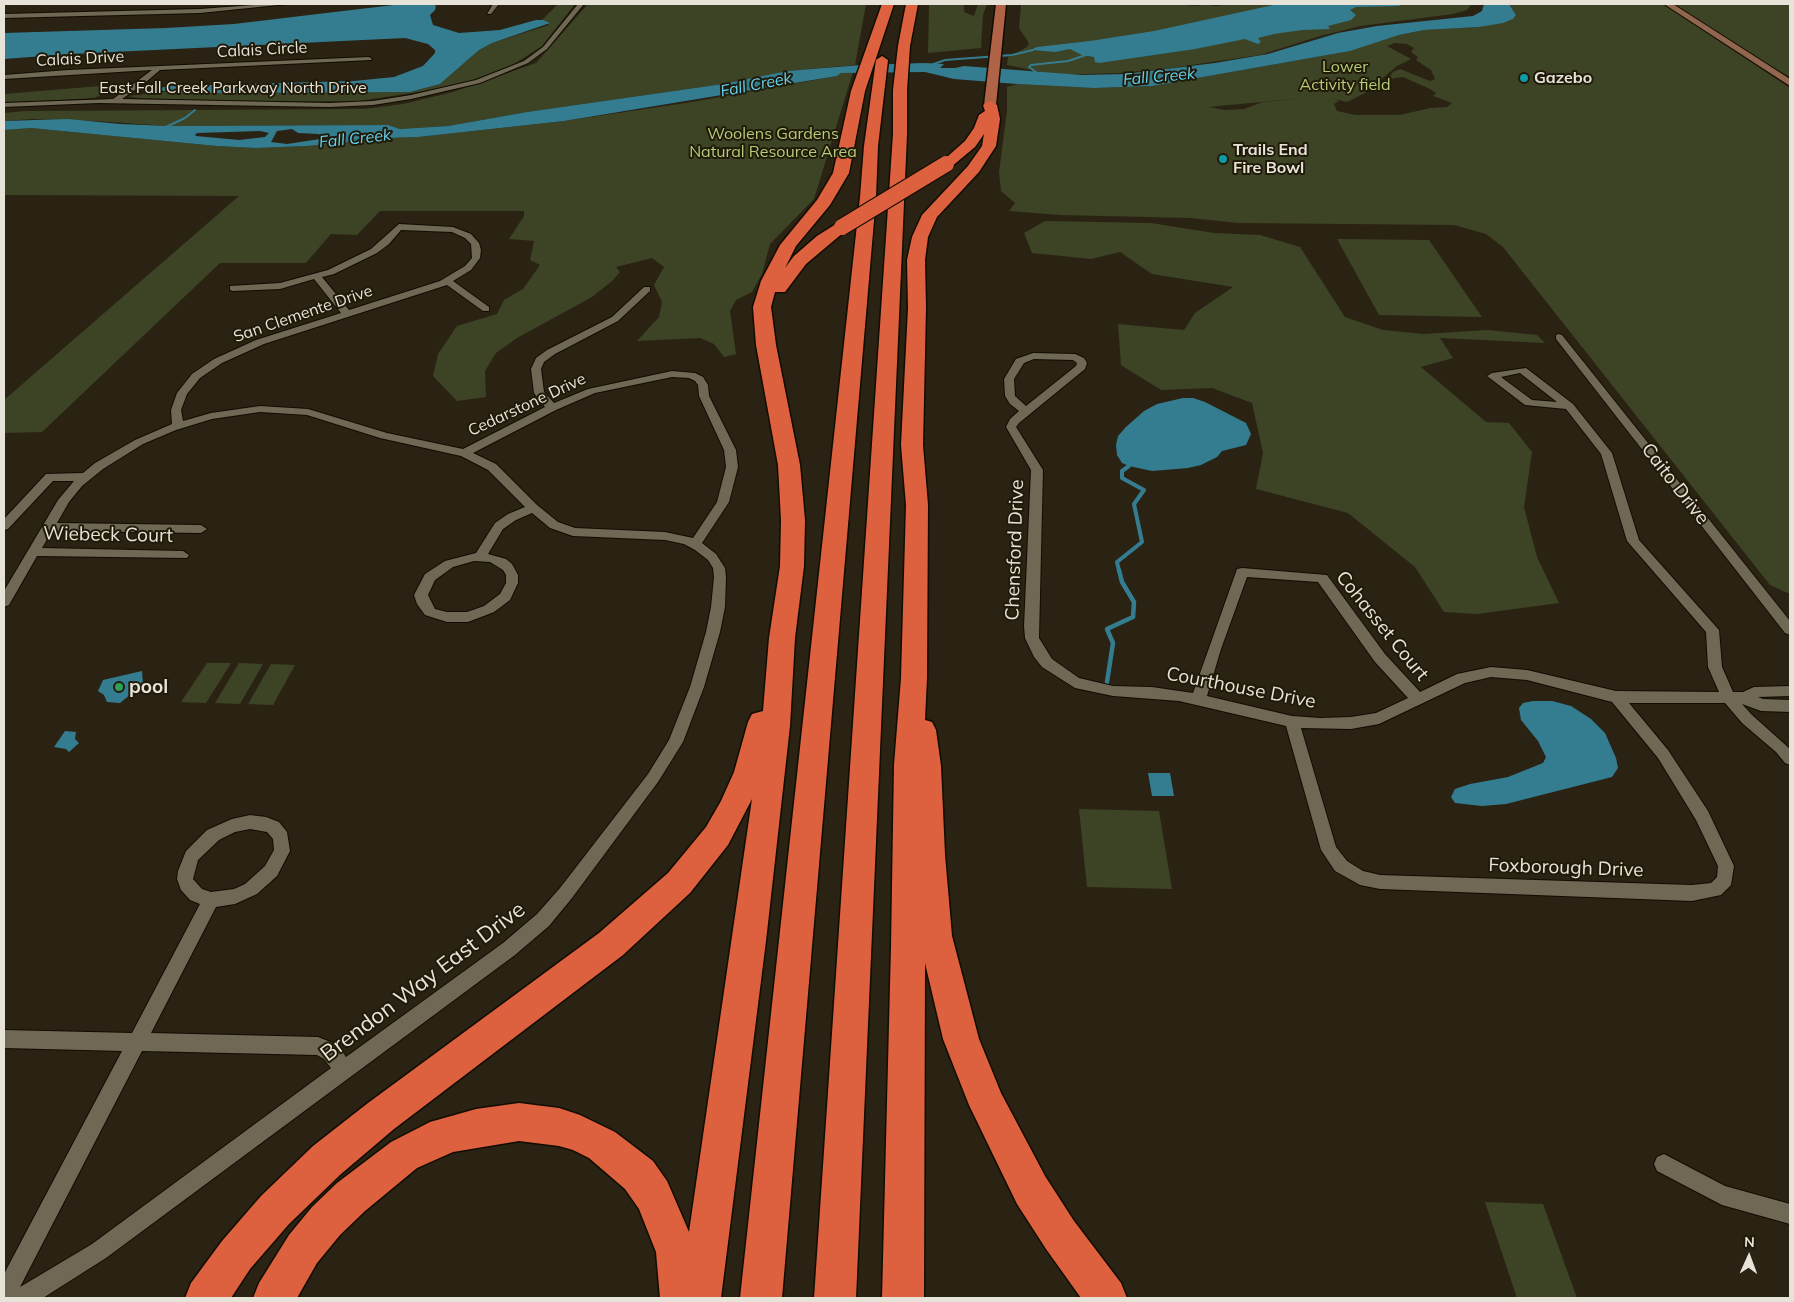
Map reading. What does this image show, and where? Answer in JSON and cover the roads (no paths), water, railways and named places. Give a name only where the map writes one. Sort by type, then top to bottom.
[{"type":"highway","points":[[761,1298],[879,88],[878,34],[888,4]]},
{"type":"highway","points":[[835,1298],[900,134],[874,74],[879,47],[899,4]]},
{"type":"highway","points":[[700,1298],[750,942],[776,726],[782,638],[792,566],[792,506],[788,452],[767,351],[762,307],[770,281],[780,259],[788,245],[824,202],[841,173],[879,88],[904,46],[912,4]]},
{"type":"highway","points":[[764,325],[778,290],[794,267],[816,246],[842,228],[946,164],[966,149],[975,138],[990,105]]},
{"type":"highway","points":[[903,1298],[908,946],[908,766],[914,678],[917,505],[912,445],[917,308],[916,260],[923,229],[930,215],[980,162],[989,146],[993,119],[990,105]]},
{"type":"highway","points":[[206,1298],[236,1255],[262,1225],[326,1160],[381,1116],[611,944],[662,900],[691,870],[726,822],[745,784],[756,749],[782,638]]},
{"type":"highway","points":[[914,678],[927,766],[931,882],[936,936],[942,971],[961,1039],[987,1105],[1031,1190],[1060,1235],[1106,1298]]},
{"type":"highway","points":[[274,1298],[303,1249],[326,1222],[371,1180],[404,1156],[430,1141],[453,1133],[520,1122],[559,1127],[580,1134],[602,1145],[639,1174],[653,1195],[666,1222],[676,1252],[681,1298]]},
{"type":"main road","points":[[990,105],[1001,4]]},
{"type":"street","points":[[170,12],[175,4]]},
{"type":"street","points":[[170,12],[184,4]]},
{"type":"street","points":[[4,16],[170,12],[285,4]]},
{"type":"street","points":[[489,13],[496,4]]},
{"type":"street","name":"East Fall Creek Parkway North Drive","points":[[4,105],[114,102],[340,104],[380,102],[438,92],[493,77],[529,60],[547,46],[581,4]]},
{"type":"street","points":[[1668,4],[1790,83]]},
{"type":"street","name":"Calais Circle","points":[[157,69],[369,59]]},
{"type":"street","points":[[114,102],[144,81],[157,69]]},
{"type":"street","name":"Calais Drive","points":[[4,77],[157,69]]},
{"type":"street","name":"San Clemente Drive","points":[[178,426],[176,405],[182,393],[196,376],[214,363],[250,346],[448,281],[463,272],[473,262],[477,252],[473,241],[466,235],[453,230],[399,227],[386,242],[371,253],[343,268],[317,277]]},
{"type":"street","points":[[233,288],[280,286],[317,277],[347,314]]},
{"type":"street","points":[[448,281],[486,310]]},
{"type":"street","points":[[552,408],[540,393],[536,369],[540,360],[551,352],[615,319],[647,289]]},
{"type":"street","name":"Caito Drive","points":[[1559,337],[1790,630]]},
{"type":"street","name":"Chensford Drive","points":[[1026,411],[1014,402],[1010,396],[1009,379],[1020,361],[1033,356],[1075,358],[1080,360],[1081,367],[1014,421],[1012,428],[1037,470],[1031,633],[1039,653],[1051,667]]},
{"type":"street","points":[[1569,406],[1529,403],[1492,376],[1522,370],[1569,406],[1606,453],[1633,541],[1712,630],[1715,667],[1720,682],[1729,698],[1747,719],[1781,748],[1790,759]]},
{"type":"street","name":"Cedarstone Drive","points":[[464,453],[552,408],[592,391],[672,374],[692,376],[699,379],[703,385],[704,396],[730,450],[732,467],[723,502],[695,545]]},
{"type":"street","points":[[4,602],[9,586],[33,552],[64,500],[85,477],[128,447],[178,426],[234,412],[260,409],[290,409],[325,416],[384,436],[464,453],[492,468],[533,508],[554,525],[573,532],[665,536],[688,541],[695,545]]},
{"type":"street","points":[[4,526],[50,477],[85,477]]},
{"type":"street","points":[[480,557],[502,562],[511,571],[513,579],[511,587],[501,601],[483,612],[461,618],[441,616],[426,608],[422,600],[422,591],[434,573],[455,561],[480,557],[499,526],[512,517],[533,508]]},
{"type":"street","points":[[48,526],[201,529]]},
{"type":"street","name":"Brendon Way East Drive","points":[[23,1298],[99,1251],[509,949],[543,920],[566,893],[657,773],[676,742],[697,687],[717,616],[720,577],[718,568],[707,552],[695,545]]},
{"type":"street","name":"Wiebeck Court","points":[[33,552],[183,555]]},
{"type":"street","name":"Cohasset Court","points":[[1200,700],[1202,685],[1242,572],[1322,578],[1380,658],[1418,699]]},
{"type":"street","name":"Courthouse Drive","points":[[1051,667],[1068,680],[1092,688],[1113,691],[1162,692],[1292,722],[1336,724],[1380,718],[1462,678],[1491,672],[1527,675],[1586,691],[1616,696],[1746,698],[1761,705],[1790,706]]},
{"type":"street","name":"Courthouse Drive","points":[[1746,698],[1754,692],[1790,690]]},
{"type":"street","name":"Foxborough Drive","points":[[1292,722],[1329,850],[1341,866],[1360,878],[1380,882],[1692,893],[1715,890],[1725,880],[1726,866],[1706,824],[1663,754],[1616,696]]},
{"type":"street","points":[[250,822],[273,827],[281,837],[282,843],[280,858],[271,871],[259,884],[243,893],[226,899],[211,900],[196,896],[187,885],[186,872],[192,856],[198,848],[213,835],[232,826],[250,822]]},
{"type":"street","points":[[4,1296],[211,900]]},
{"type":"street","points":[[4,1039],[318,1046],[331,1052],[344,1070]]},
{"type":"street","points":[[1664,1164],[1722,1195],[1790,1214]]},
{"type":"water","points":[[402,4],[433,4],[436,6],[435,10],[430,15],[433,25],[459,33],[500,30],[536,20],[550,23],[492,43],[479,50],[440,84],[410,92],[174,93],[159,90],[159,88],[169,86],[354,81],[394,77],[423,66],[435,53],[435,50],[428,44],[405,38],[4,59],[4,33],[234,24]]},
{"type":"water","points":[[1278,4],[1402,4],[1399,6],[1356,7],[1350,10],[1356,15],[1351,20],[1328,26],[1330,29],[1274,34],[1258,38],[1261,42],[1258,44],[1245,39],[1195,49],[1099,63],[1095,62],[1094,57],[1082,55],[1070,49],[1055,52],[1033,50],[1037,47],[1154,31]]},
{"type":"water","name":"Fall Creek","points":[[1484,4],[1509,4],[1516,15],[1513,19],[1503,23],[1479,27],[1424,30],[1399,35],[1350,51],[1152,86],[1094,88],[1017,84],[954,79],[925,72],[841,73],[837,76],[564,121],[418,137],[256,148],[31,128],[4,130],[4,121],[68,119],[168,126],[388,125],[400,129],[448,126],[527,112],[723,84],[787,71],[861,65],[924,63],[944,64],[940,68],[964,66],[1082,75],[1125,74],[1215,63],[1268,54],[1338,33],[1377,26],[1473,16],[1482,11]],"holes":[[[292,129],[298,133],[319,134],[320,139],[287,144],[271,142],[277,131]],[[260,131],[269,133],[265,137],[239,140],[195,135],[197,133]]]},
{"type":"water","points":[[1183,398],[1193,398],[1205,402],[1246,423],[1251,434],[1246,445],[1222,451],[1217,457],[1201,465],[1188,468],[1152,471],[1122,463],[1117,455],[1116,445],[1118,436],[1126,427],[1144,411],[1157,404]]},
{"type":"water","name":"pool","points":[[142,671],[143,684],[120,703],[107,702],[104,695],[98,691],[103,680]]},
{"type":"water","points":[[1552,701],[1571,706],[1591,719],[1605,733],[1616,758],[1618,768],[1612,777],[1506,804],[1482,806],[1455,803],[1451,797],[1455,789],[1470,784],[1508,777],[1543,763],[1546,757],[1538,741],[1521,720],[1519,708],[1523,703]]},
{"type":"water","points":[[65,731],[76,732],[75,739],[79,743],[69,752],[66,749],[54,747]]},
{"type":"water","points":[[1148,773],[1170,773],[1174,796],[1152,796]]},
{"type":"waterway","points":[[931,65],[945,60],[1012,55],[1033,50]]},
{"type":"waterway","points":[[1035,77],[1036,72],[1029,67],[1031,65],[1068,61],[1086,55]]},
{"type":"waterway","points":[[166,127],[185,118],[195,110]]},
{"type":"waterway","points":[[1119,571],[1117,562],[1142,542],[1134,504],[1144,490],[1122,478],[1122,471],[1129,466]]},
{"type":"waterway","points":[[1107,682],[1113,643],[1107,629],[1133,617],[1134,602],[1122,582],[1119,570]]},
{"type":"place","name":"Gazebo","points":[[1524,78]]},
{"type":"place","name":"Trails End Fire Bowl","points":[[1223,159]]},
{"type":"place","name":"pool","points":[[119,687]]},
{"type":"park label","name":"Lower Activity field","points":[[1345,76]]},
{"type":"park label","name":"Woolens Gardens Natural Resource Area","points":[[773,143]]}]
